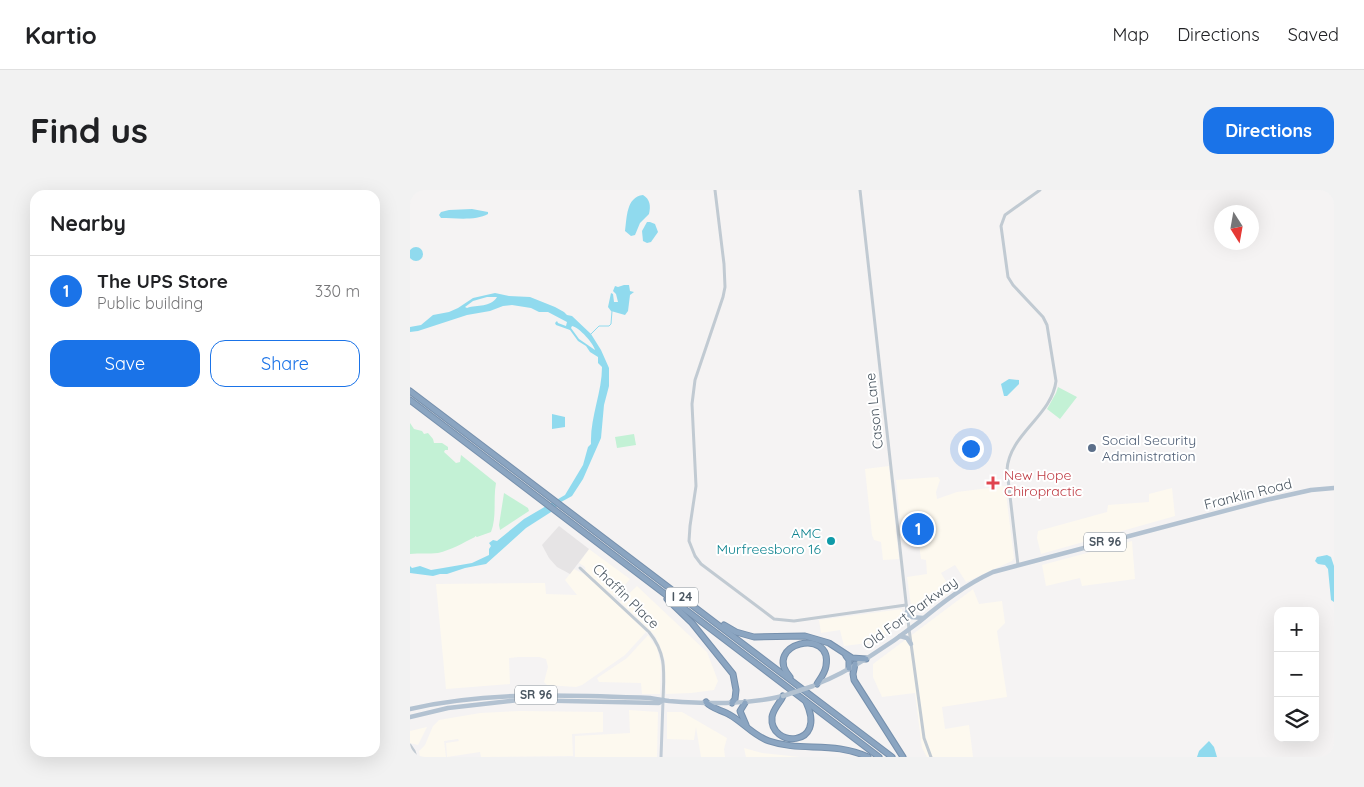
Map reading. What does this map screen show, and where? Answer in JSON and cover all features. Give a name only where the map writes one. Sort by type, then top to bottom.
[{"type":"highway","name":"I 24","points":[[410,391],[892,757]]},
{"type":"highway","name":"I 24","points":[[410,400],[879,757]]},
{"type":"highway","points":[[648,581],[692,623],[733,674],[736,697],[732,703]]},
{"type":"highway","points":[[709,617],[736,632],[754,637],[805,636],[829,644],[852,658],[866,658]]},
{"type":"highway","points":[[797,685],[786,672],[784,664],[790,649],[802,642],[812,643],[823,652],[825,658],[826,667],[815,685]]},
{"type":"highway","points":[[841,652],[852,666],[854,680],[903,757]]},
{"type":"highway","points":[[783,696],[773,714],[773,724],[781,736],[791,739],[803,736],[812,724],[811,713],[804,699]]},
{"type":"highway","points":[[706,702],[710,707],[730,715],[768,741],[846,748],[868,757]]},
{"type":"highway","points":[[745,703],[740,711],[743,720],[758,735]]},
{"type":"main road","name":"Franklin Road","points":[[1169,525],[1278,497],[1334,488]]},
{"type":"main road","name":"Old Fort Parkway","points":[[410,709],[452,701],[513,695],[645,698],[732,703],[745,703],[783,696],[815,685],[866,658],[900,636],[968,584],[993,572],[1169,525]]},
{"type":"main road","points":[[907,612],[911,617],[923,618]]},
{"type":"main road","points":[[900,636],[906,638],[911,644]]},
{"type":"main road","name":"Old Fort Parkway","points":[[410,717],[472,704],[519,700],[659,703],[663,700]]},
{"type":"main road","points":[[661,757],[663,700]]},
{"type":"street","points":[[716,190],[725,278],[723,297],[694,380],[692,404],[696,486],[689,541],[695,556],[700,564],[774,619],[794,621],[906,605]]},
{"type":"street","name":"Cason Lane","points":[[860,190],[909,629],[924,738],[931,757]]},
{"type":"street","points":[[1018,565],[1007,462],[1013,449],[1050,400],[1055,390],[1056,381],[1047,325],[1043,317],[1008,277],[1001,226],[1005,215],[1040,190]]},
{"type":"street","name":"Chaffin Place","points":[[580,568],[649,632],[656,641],[662,655],[664,671],[663,700]]},
{"type":"street","points":[[410,745],[416,757]]},
{"type":"street","points":[[410,749],[414,751]]},
{"type":"shaded area","points":[[889,466],[899,559],[883,560],[881,542],[874,540],[872,535],[865,469]]},
{"type":"shaded area","points":[[938,477],[940,480],[936,492],[937,499],[957,492],[1005,486],[1014,558],[1012,561],[966,582],[955,565],[941,573],[952,591],[930,606],[914,608],[911,606],[907,577],[927,574],[926,560],[921,559],[918,537],[902,539],[896,480]]},
{"type":"shaded area","points":[[1172,488],[1175,516],[1041,554],[1037,538],[1038,531],[1107,512],[1108,505],[1149,502],[1149,494]]},
{"type":"shaded area","points":[[559,526],[589,549],[570,574],[557,567],[549,558],[542,545]]},
{"type":"shaded area","points":[[1132,541],[1135,579],[1082,586],[1080,578],[1046,586],[1042,565]]},
{"type":"shaded area","points":[[589,549],[630,579],[615,597],[586,572],[585,567],[579,563]]},
{"type":"shaded area","points":[[574,569],[584,574],[598,586],[646,632],[625,655],[582,685],[576,687],[547,685],[544,682],[548,667],[546,659],[519,657],[509,658],[510,684],[446,689],[436,584],[545,583],[546,594],[577,595],[565,580]]},
{"type":"shaded area","points":[[637,586],[707,652],[718,681],[714,690],[666,694],[665,661],[655,636],[620,602]]},
{"type":"shaded area","points":[[973,589],[979,604],[1002,601],[1005,623],[997,631],[1007,697],[942,707],[945,729],[969,725],[973,757],[927,757],[922,748],[915,693],[882,697],[873,677],[873,664]]},
{"type":"shaded area","points":[[902,609],[903,619],[900,624],[875,642],[844,646],[840,630],[821,633],[819,620]]},
{"type":"shaded area","points":[[648,635],[657,648],[661,665],[660,694],[642,694],[641,683],[599,682],[597,678],[627,658]]},
{"type":"shaded area","points":[[629,710],[658,712],[657,757],[575,757],[575,736],[630,733]]},
{"type":"shaded area","points":[[520,711],[603,712],[603,732],[572,734],[573,756],[481,757],[480,752],[447,757],[446,743],[459,741],[458,739],[444,741],[446,757],[420,757],[419,751],[425,745],[433,726],[439,720],[480,713]]},
{"type":"shaded area","points":[[667,712],[682,712],[727,738],[724,749],[725,757],[701,757],[696,727],[694,740],[667,739]]},
{"type":"shaded area","points":[[427,727],[418,745],[410,743],[410,731]]},
{"type":"shaded area","points":[[744,748],[762,753],[800,757],[746,757]]},
{"type":"green space","points":[[1058,387],[1077,397],[1060,419],[1047,409]]},
{"type":"green space","points":[[410,423],[414,429],[422,431],[424,434],[428,433],[434,443],[442,443],[448,447],[448,450],[444,452],[456,463],[460,462],[461,455],[496,483],[494,520],[491,532],[475,536],[443,552],[410,554]]},
{"type":"green space","points":[[634,434],[636,445],[617,448],[615,437]]},
{"type":"green space","points":[[504,493],[528,508],[529,511],[500,530],[499,525]]},
{"type":"water","points":[[643,195],[649,203],[649,214],[640,223],[635,235],[631,236],[625,231],[628,209],[633,200]]},
{"type":"water","points":[[472,209],[488,212],[488,214],[478,218],[465,219],[441,218],[439,215],[441,212],[449,210]]},
{"type":"water","points":[[647,222],[655,224],[658,232],[651,242],[647,243],[643,241],[642,231]]},
{"type":"water","points":[[416,247],[421,249],[423,254],[421,259],[416,261],[411,259],[409,254],[411,249]]},
{"type":"water","points":[[629,285],[630,291],[634,292],[630,295],[628,311],[625,315],[611,311],[608,307],[611,293],[613,294],[614,302],[618,302],[613,291],[615,286]]},
{"type":"water","points":[[495,293],[530,297],[572,316],[591,334],[609,368],[609,386],[604,405],[601,438],[583,479],[572,496],[526,528],[486,564],[433,576],[410,573],[410,566],[412,568],[420,566],[431,570],[472,563],[489,555],[491,546],[489,543],[493,540],[497,541],[524,519],[565,495],[583,465],[588,447],[591,444],[592,424],[602,367],[598,363],[598,357],[578,341],[570,330],[555,323],[557,321],[566,326],[567,322],[548,312],[539,312],[531,308],[512,305],[467,315],[410,332],[410,327],[421,325],[433,315],[458,308],[473,298]],"holes":[[[487,297],[497,297],[491,303],[465,307],[473,301]],[[572,326],[586,336],[595,350],[579,339],[571,328]]]},
{"type":"water","points":[[1009,379],[1019,380],[1019,384],[1007,396],[1004,396],[1001,384]]},
{"type":"water","points":[[552,414],[565,417],[565,427],[552,429]]},
{"type":"water","points":[[1327,555],[1331,557],[1334,566],[1334,602],[1331,600],[1328,569],[1325,565],[1318,564],[1315,561],[1317,557]]},
{"type":"water","points":[[1209,741],[1214,747],[1217,757],[1197,757],[1199,751]]},
{"type":"waterway","points":[[591,334],[599,326],[609,326],[611,324],[612,311]]},
{"type":"place","name":"Social Security Administration","points":[[1092,448]]},
{"type":"place","name":"New Hope Chiropractic","points":[[993,483]]},
{"type":"place","name":"The UPS Store","points":[[918,529]]},
{"type":"place","name":"AMC Murfreesboro 16","points":[[831,541]]}]
